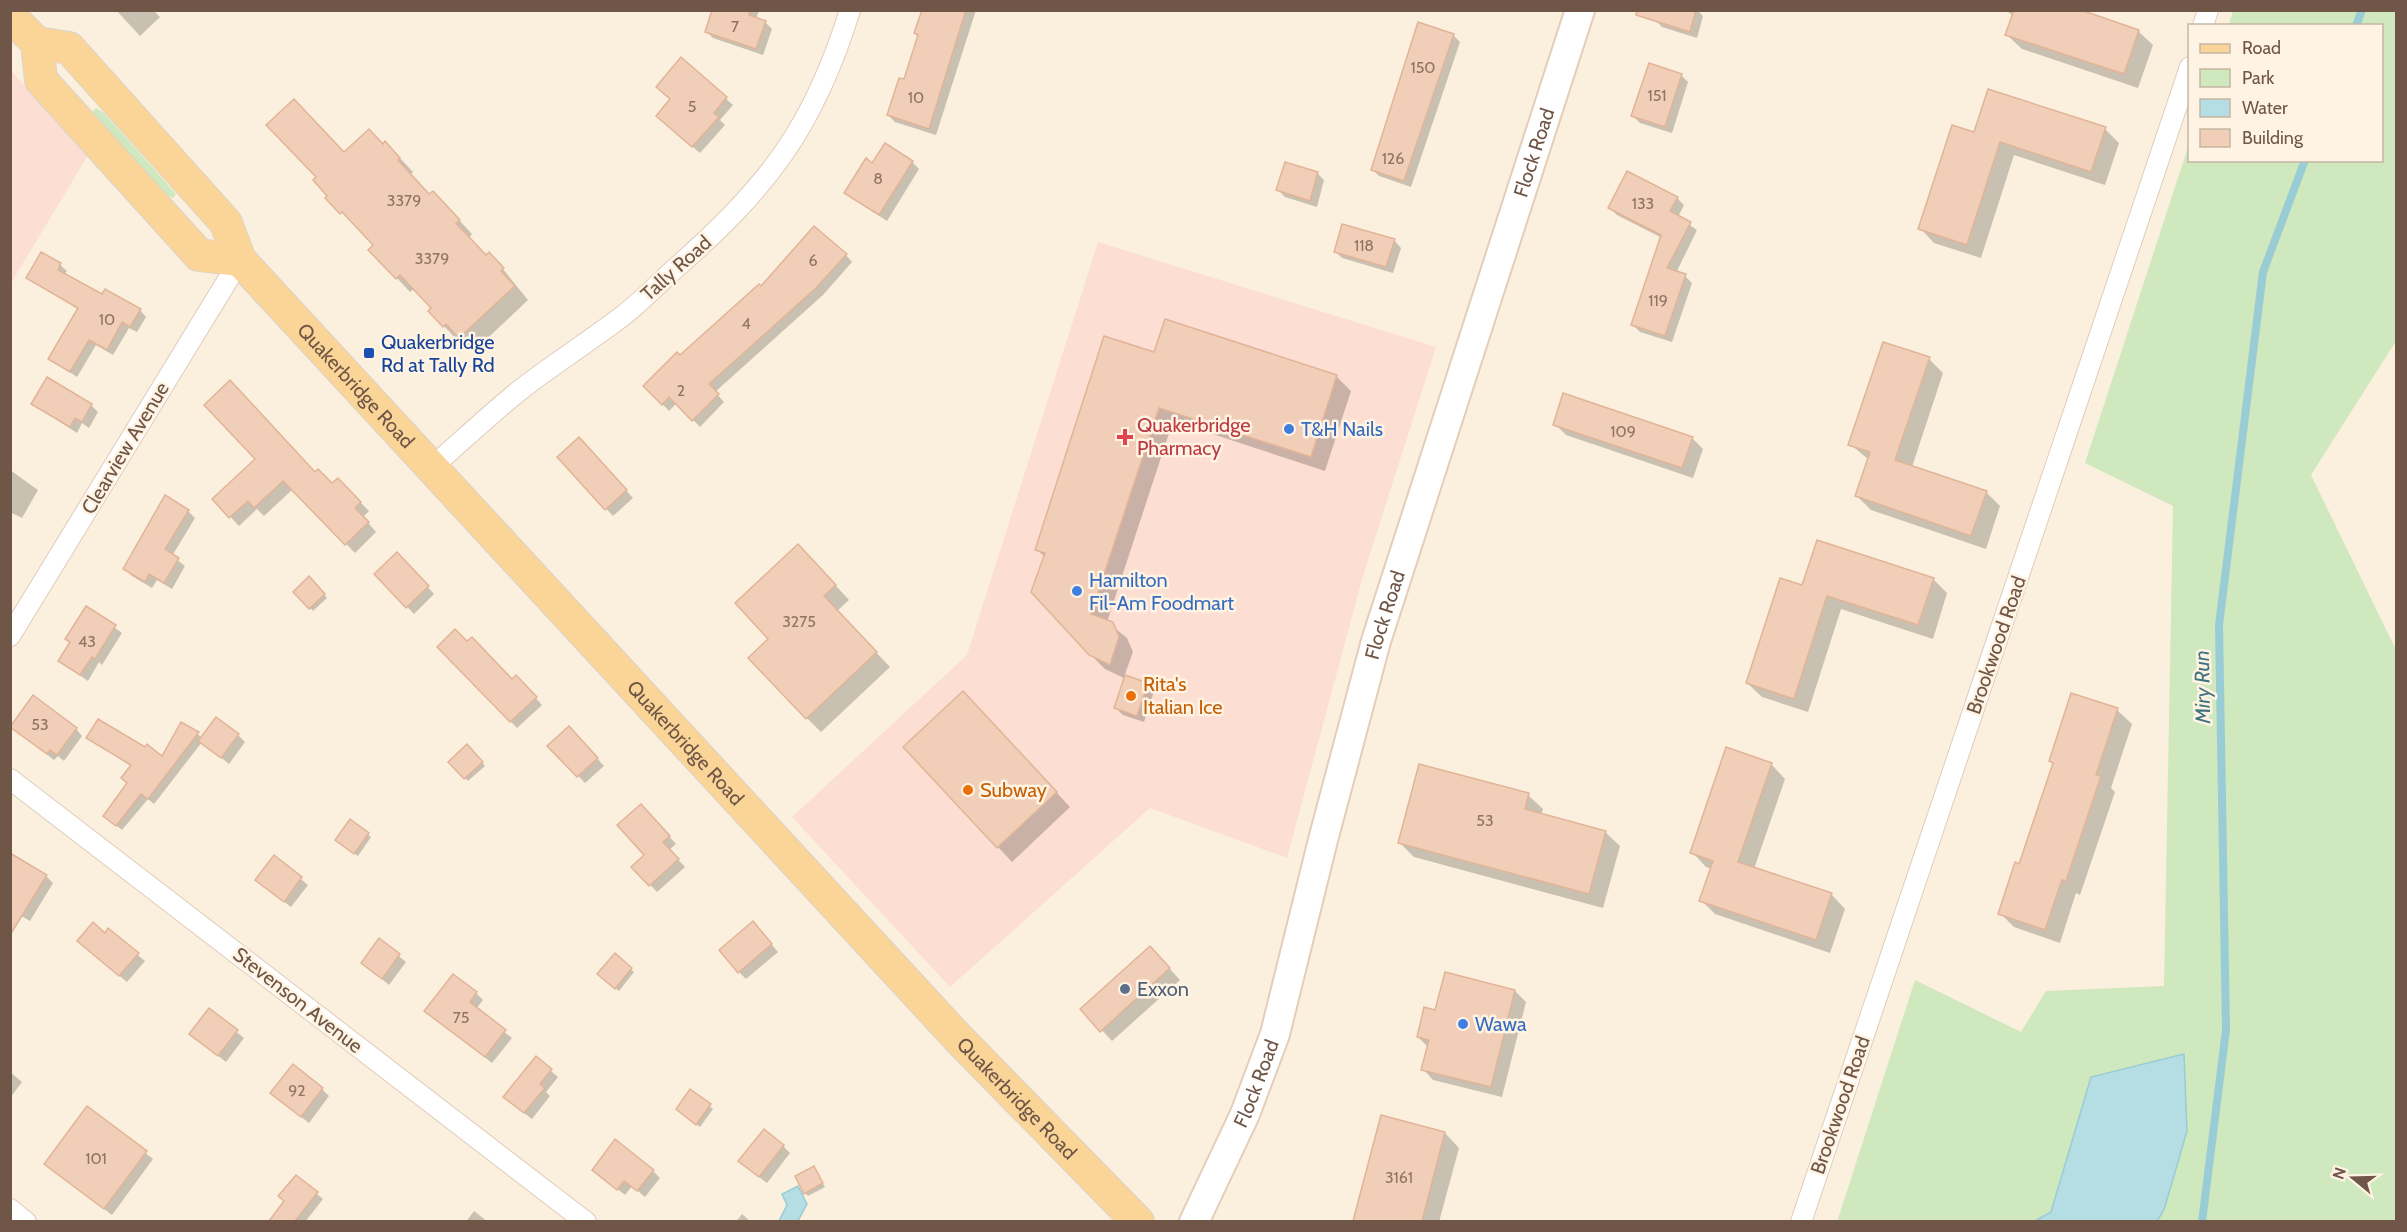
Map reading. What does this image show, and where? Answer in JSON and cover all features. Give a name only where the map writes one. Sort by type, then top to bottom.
[{"type":"main road","name":"Flock Road","points":[[1194,1221],[1245,1114],[1275,1034],[1376,641],[1580,10]]},
{"type":"main road","points":[[10,16],[37,43],[41,80],[199,255],[240,260]]},
{"type":"main road","name":"Quakerbridge Road","points":[[37,43],[69,48],[226,223],[240,260],[958,1038],[1138,1221]]},
{"type":"street","name":"Tally Road","points":[[432,467],[523,388],[624,314],[735,214],[764,182],[792,143],[819,95],[840,44],[849,10]]},
{"type":"street","name":"Brookwood Road","points":[[1801,1221],[2188,73]]},
{"type":"street","name":"Clearview Avenue","points":[[10,636],[240,260]]},
{"type":"street","name":"Stevenson Avenue","points":[[10,779],[586,1221]]},
{"type":"street","points":[[10,1209],[26,1221]]},
{"type":"shaded area","points":[[11,71],[88,155],[11,283]]},
{"type":"shaded area","points":[[1098,242],[1436,347],[1363,576],[1287,858],[1150,808],[950,987],[792,817],[967,655]]},
{"type":"green space","points":[[2233,11],[2396,11],[2396,341],[2311,475],[2396,650],[2396,1221],[2157,1221],[2164,1210],[2187,1131],[2183,1054],[2091,1077],[2051,1212],[2035,1221],[1837,1222],[1915,980],[2021,1032],[2046,991],[2164,986],[2173,506],[2085,463],[2188,147],[2188,162],[2383,162],[2383,24],[2229,24]]},
{"type":"green space","points":[[96,108],[104,113],[176,194],[173,198],[144,173],[120,145],[92,112]]},
{"type":"water","points":[[2184,1054],[2187,1131],[2164,1210],[2157,1221],[2035,1221],[2051,1212],[2091,1077]]},
{"type":"water","points":[[798,1186],[807,1204],[798,1221],[779,1221],[787,1205],[782,1194]]},
{"type":"building","points":[[712,10],[750,10],[749,15],[766,21],[756,49],[705,32]]},
{"type":"building","points":[[922,10],[966,10],[929,129],[887,115],[899,78],[904,79],[918,35],[914,33]]},
{"type":"building","points":[[1637,10],[1696,10],[1690,32],[1636,15]]},
{"type":"building","points":[[2014,10],[2081,10],[2139,30],[2124,74],[2005,35]]},
{"type":"building","points":[[1418,22],[1454,34],[1404,181],[1371,170]]},
{"type":"building","points":[[681,57],[727,97],[714,113],[719,117],[692,147],[656,116],[670,99],[656,87]]},
{"type":"building","points":[[1649,63],[1682,74],[1665,127],[1631,116]]},
{"type":"building","points":[[1988,89],[2106,127],[2091,172],[2000,142],[1967,245],[1918,229],[1952,125],[1974,132]]},
{"type":"building","points":[[294,99],[344,152],[369,129],[383,144],[385,141],[400,158],[398,160],[429,194],[433,191],[460,220],[456,223],[486,255],[489,252],[504,268],[501,271],[515,286],[459,338],[446,324],[443,327],[428,311],[431,308],[400,275],[396,279],[368,250],[373,245],[342,212],[340,214],[325,198],[327,196],[313,180],[316,177],[266,125]]},
{"type":"building","points":[[885,143],[913,161],[879,215],[844,193],[866,158],[872,163]]},
{"type":"building","points":[[1285,162],[1318,172],[1310,201],[1276,190]]},
{"type":"building","points":[[1627,171],[1678,197],[1670,211],[1691,222],[1667,268],[1686,274],[1665,336],[1631,325],[1661,235],[1608,208]]},
{"type":"building","points":[[1342,224],[1395,239],[1386,267],[1334,252]]},
{"type":"building","points":[[814,226],[847,254],[816,288],[709,384],[719,394],[692,421],[669,397],[662,405],[643,386],[677,352],[680,355],[759,284],[761,286]]},
{"type":"building","points":[[41,252],[61,263],[58,270],[102,294],[105,289],[141,309],[130,327],[122,322],[107,350],[89,340],[70,372],[48,359],[78,308],[26,278]]},
{"type":"building","points":[[1165,319],[1337,375],[1311,457],[1159,408],[1091,614],[1113,622],[1119,637],[1110,665],[1089,655],[1031,592],[1045,553],[1035,550],[1104,336],[1154,352]]},
{"type":"building","points":[[1883,342],[1930,357],[1895,460],[1987,491],[1971,536],[1855,496],[1870,452],[1848,445]]},
{"type":"building","points":[[47,377],[92,404],[82,422],[75,418],[70,427],[31,404]]},
{"type":"building","points":[[230,380],[315,472],[318,469],[332,483],[338,478],[361,502],[355,508],[369,522],[345,545],[283,481],[254,508],[248,501],[229,518],[212,499],[255,459],[204,405]]},
{"type":"building","points":[[1563,393],[1693,437],[1682,468],[1553,425]]},
{"type":"building","points":[[579,437],[627,490],[605,510],[557,457]]},
{"type":"building","points":[[165,495],[189,510],[165,549],[179,558],[164,583],[149,574],[145,582],[123,569]]},
{"type":"building","points":[[1817,540],[1934,578],[1918,625],[1827,596],[1794,699],[1746,683],[1780,578],[1802,585]]},
{"type":"building","points":[[798,544],[836,585],[824,596],[877,652],[806,719],[748,658],[768,639],[735,603]]},
{"type":"building","points":[[397,552],[429,586],[406,608],[374,574]]},
{"type":"building","points":[[309,576],[325,594],[309,609],[293,592]]},
{"type":"building","points":[[86,606],[116,625],[95,659],[92,657],[80,675],[58,661],[70,642],[65,639]]},
{"type":"building","points":[[455,629],[467,641],[472,637],[512,679],[516,675],[537,697],[510,722],[437,647]]},
{"type":"building","name":"Rita's Italian Ice","points":[[1125,675],[1148,683],[1137,716],[1114,708]]},
{"type":"building","points":[[963,691],[1057,792],[997,848],[903,747]]},
{"type":"building","points":[[2071,693],[2118,708],[2096,775],[2101,776],[2066,881],[2062,880],[2045,930],[1998,914],[2015,862],[2019,864],[2053,763],[2049,761]]},
{"type":"building","points":[[33,695],[77,728],[57,755],[50,750],[47,754],[10,727]]},
{"type":"building","points":[[216,717],[239,734],[221,758],[198,741]]},
{"type":"building","points":[[98,719],[145,747],[147,744],[162,756],[181,722],[199,732],[148,799],[141,794],[116,826],[103,816],[127,783],[121,778],[131,765],[86,738]]},
{"type":"building","points":[[569,726],[598,758],[577,777],[547,746]]},
{"type":"building","points":[[467,744],[483,762],[464,779],[448,762]]},
{"type":"building","points":[[1726,747],[1772,763],[1738,862],[1832,893],[1816,940],[1699,901],[1713,861],[1690,853]]},
{"type":"building","points":[[1419,764],[1529,793],[1525,809],[1606,831],[1589,894],[1398,843]]},
{"type":"building","points":[[641,804],[670,836],[663,842],[679,859],[649,886],[631,867],[644,855],[617,825]]},
{"type":"building","points":[[350,819],[369,833],[354,854],[335,840]]},
{"type":"building","points":[[10,853],[47,875],[10,935]]},
{"type":"building","points":[[274,855],[302,877],[284,902],[255,880]]},
{"type":"building","points":[[753,921],[772,944],[738,973],[719,950]]},
{"type":"building","points":[[93,922],[105,933],[108,928],[139,953],[119,976],[77,941]]},
{"type":"building","points":[[379,938],[400,954],[382,979],[361,963]]},
{"type":"building","name":"Exxon","points":[[1150,946],[1170,968],[1100,1032],[1080,1009]]},
{"type":"building","points":[[615,953],[632,968],[615,989],[597,974]]},
{"type":"building","name":"Wawa","points":[[1445,972],[1515,990],[1491,1087],[1421,1070],[1429,1040],[1417,1037],[1424,1007],[1435,1010]]},
{"type":"building","points":[[453,974],[477,992],[470,1002],[506,1030],[485,1057],[424,1011]]},
{"type":"building","points":[[209,1008],[238,1030],[218,1056],[189,1034]]},
{"type":"building","points":[[536,1056],[552,1069],[540,1084],[545,1088],[524,1113],[503,1097]]},
{"type":"building","points":[[293,1064],[323,1088],[301,1117],[270,1093]]},
{"type":"building","points":[[690,1089],[711,1104],[696,1125],[676,1109]]},
{"type":"building","points":[[87,1106],[147,1151],[104,1209],[44,1164]]},
{"type":"building","points":[[1381,1115],[1445,1132],[1422,1221],[1353,1221]]},
{"type":"building","points":[[764,1129],[784,1145],[759,1177],[738,1161]]},
{"type":"building","points":[[615,1139],[654,1170],[637,1191],[624,1181],[617,1190],[592,1170]]},
{"type":"building","points":[[814,1166],[823,1183],[804,1194],[795,1176]]},
{"type":"building","points":[[296,1175],[318,1192],[295,1221],[269,1221],[284,1201],[278,1196]]},
{"type":"waterway","name":"Miry Run","points":[[2357,24],[2362,10]]},
{"type":"waterway","name":"Miry Run","points":[[2202,1222],[2226,1030],[2219,625],[2263,272],[2304,162]]},
{"type":"place","name":"Quakerbridge Rd at Tally Rd","points":[[369,353]]},
{"type":"place","name":"T&H Nails","points":[[1289,429]]},
{"type":"place","name":"Quakerbridge Pharmacy","points":[[1125,437]]},
{"type":"place","name":"Hamilton Fil-Am Foodmart","points":[[1077,591]]},
{"type":"place","name":"Rita's Italian Ice","points":[[1131,696]]},
{"type":"place","name":"Subway","points":[[968,790]]},
{"type":"place","name":"Exxon","points":[[1125,989]]},
{"type":"place","name":"Wawa","points":[[1463,1024]]}]
